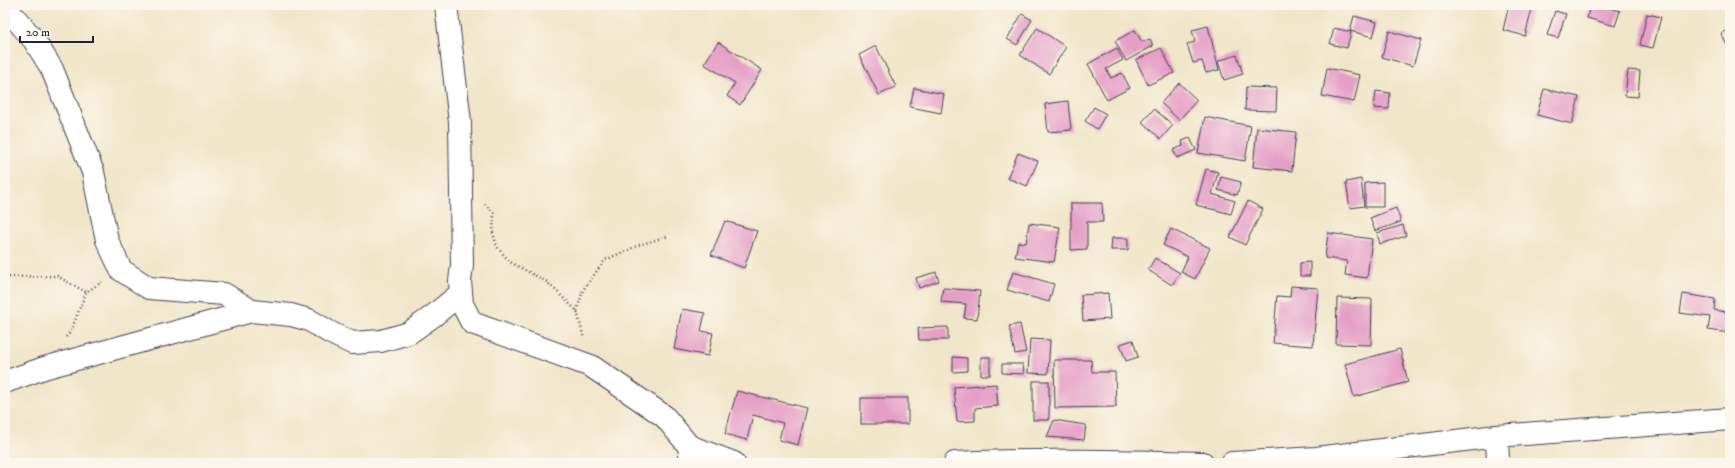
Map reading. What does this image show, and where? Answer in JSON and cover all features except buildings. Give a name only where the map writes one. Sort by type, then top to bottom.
[{"type":"street","points":[[446,5],[460,122],[461,293],[462,304],[472,323],[591,366],[664,416],[690,455],[734,463]]},
{"type":"street","points":[[5,9],[16,18],[34,40],[52,68],[93,172],[107,240],[121,270],[149,288],[224,294],[252,311]]},
{"type":"street","points":[[5,382],[44,368],[252,311],[290,315],[310,320],[331,333],[352,343],[381,341],[409,333],[461,293]]},
{"type":"street","points":[[1232,463],[1316,458],[1497,436],[1730,419]]},
{"type":"street","points":[[1497,436],[1498,463]]},
{"type":"street","points":[[954,463],[1005,461],[1118,461],[1203,463]]},
{"type":"path","points":[[461,179],[494,213],[493,232],[497,247],[510,262],[547,282],[576,311],[591,366]]},
{"type":"path","points":[[576,311],[583,290],[605,260],[639,245],[669,236]]},
{"type":"path","points":[[44,368],[70,331],[86,292],[121,270]]},
{"type":"path","points":[[5,277],[57,276],[86,292]]}]
